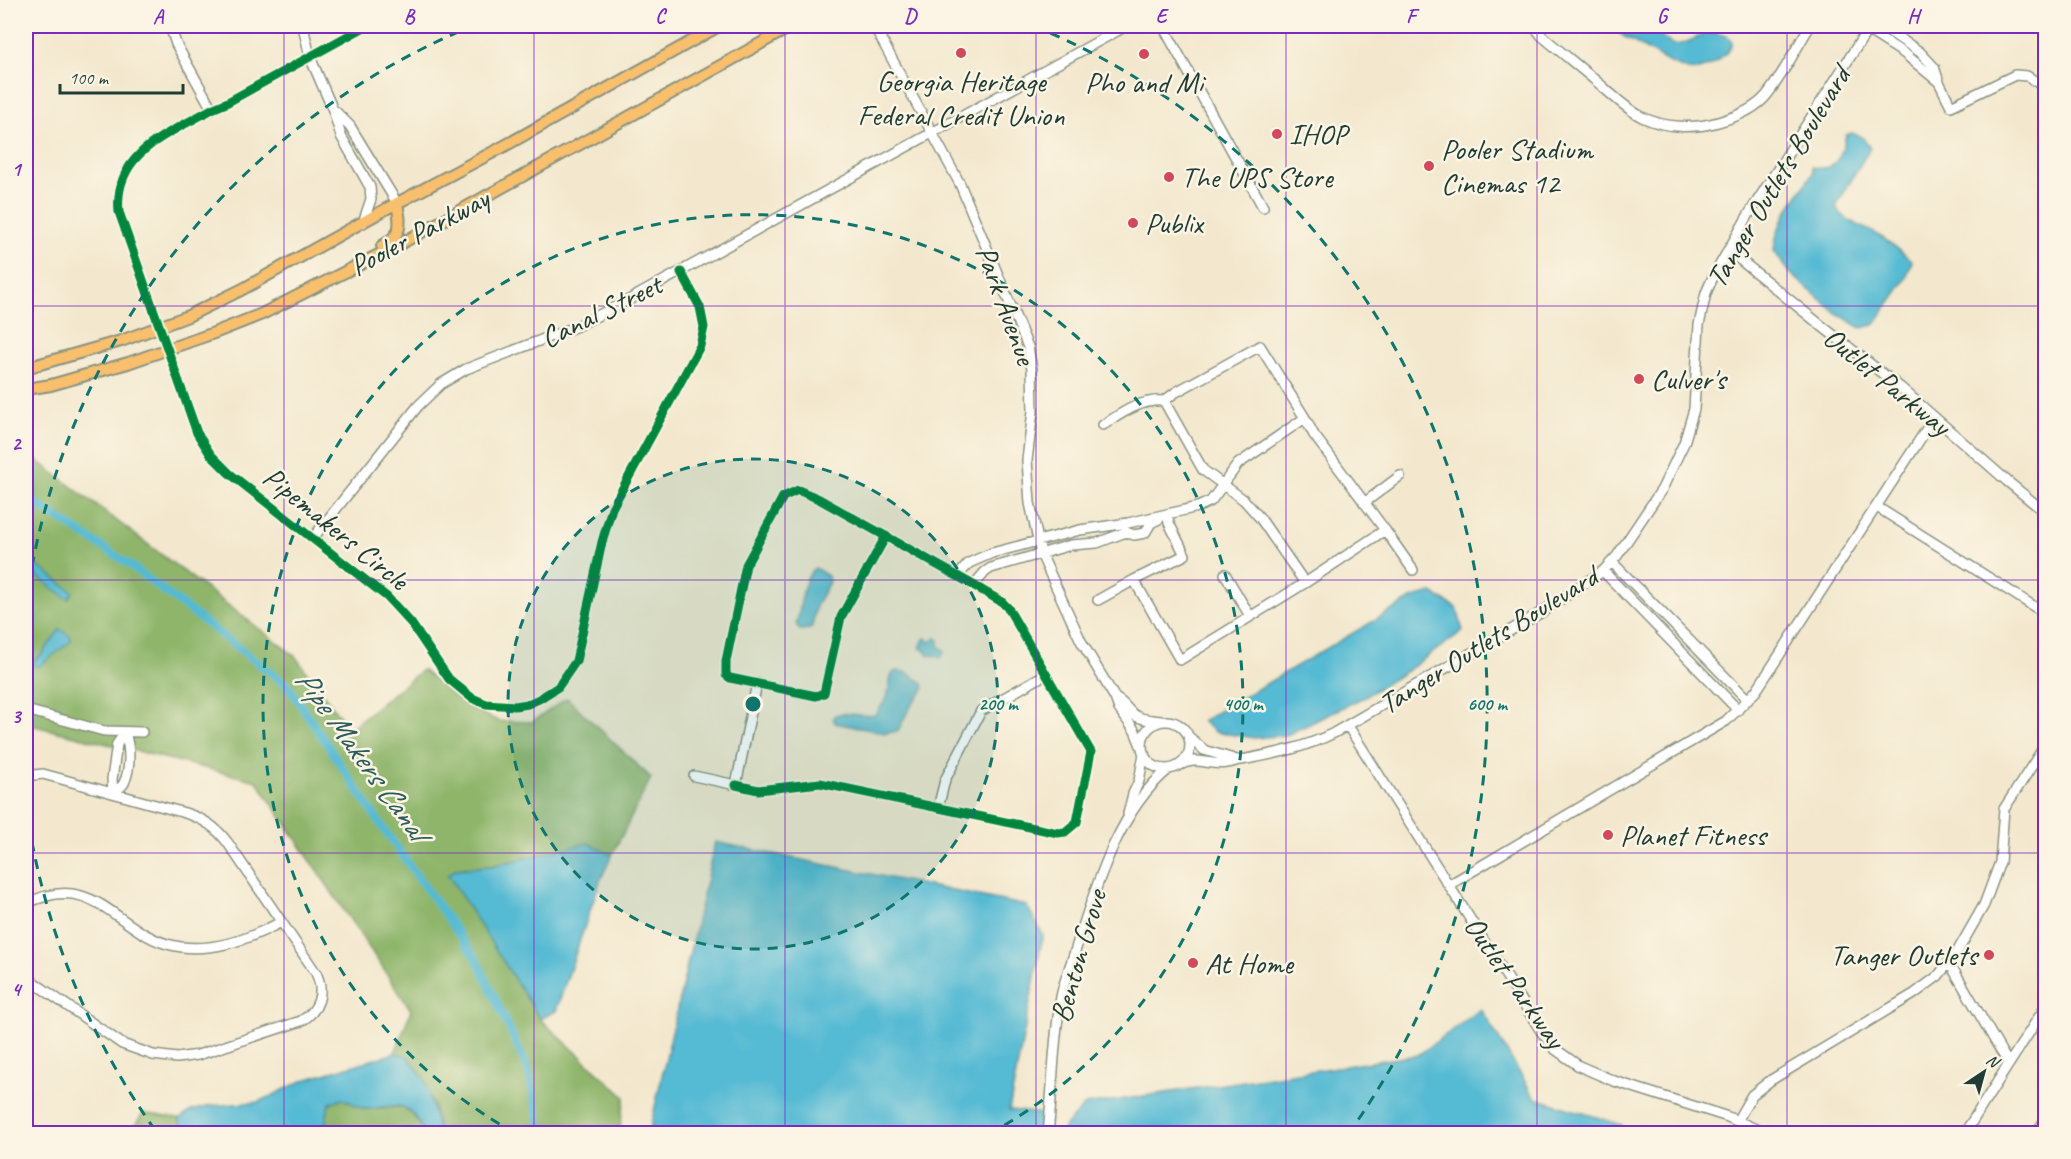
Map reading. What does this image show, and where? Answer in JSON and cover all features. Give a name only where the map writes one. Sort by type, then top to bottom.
[{"type":"highway","points":[[2038,1134],[2046,1122]]},
{"type":"main road","name":"Pooler Parkway","points":[[26,368],[121,341],[188,316],[241,290],[397,203],[499,150],[720,26]]},
{"type":"main road","name":"Pooler Parkway","points":[[26,389],[51,385],[167,349],[243,321],[294,297],[402,243],[792,26]]},
{"type":"main road","points":[[294,297],[302,287],[393,240],[400,220],[397,203]]},
{"type":"street","points":[[170,26],[176,44],[212,109]]},
{"type":"street","points":[[303,26],[310,57],[333,110],[341,136],[370,187],[372,199],[363,223]]},
{"type":"street","name":"Pipemakers Circle","points":[[366,26],[212,109],[138,153],[126,169],[118,194],[119,212],[197,434],[211,455],[230,473],[401,610],[449,679],[472,698],[486,704],[515,706],[528,704],[558,687],[570,671],[580,649],[602,542],[612,508],[700,346],[703,336],[703,317],[700,307],[681,272]]},
{"type":"street","name":"Park Avenue","points":[[874,26],[960,184],[1028,347],[1032,369],[1033,411],[1027,460],[1030,503],[1037,541],[1081,641],[1115,698],[1119,709],[1135,732],[1143,751]]},
{"type":"street","name":"Canal Street","points":[[313,538],[418,406],[441,384],[466,369],[575,327],[627,302],[1126,26]]},
{"type":"street","points":[[1163,26],[1263,207]]},
{"type":"street","points":[[1534,26],[1542,36],[1642,117],[1661,123],[1691,126],[1708,125],[1725,120],[1755,106],[1766,95],[1810,26]]},
{"type":"street","points":[[1881,26],[1920,52],[1934,68],[1951,106],[2015,75],[2027,76],[2046,88]]},
{"type":"street","points":[[1866,27],[1905,54],[1939,82]]},
{"type":"street","name":"Tanger Outlets Boulevard","points":[[1173,767],[1186,761],[1227,764],[1315,743],[1542,612],[1603,571],[1612,562],[1662,489],[1684,444],[1694,409],[1697,339],[1702,307],[1713,277],[1749,214],[1866,27]]},
{"type":"street","points":[[333,110],[350,126],[397,203]]},
{"type":"street","name":"Outlet Parkway","points":[[1728,250],[1901,388],[2027,499],[2046,513]]},
{"type":"street","points":[[1103,425],[1136,406],[1152,400],[1164,401],[1176,392],[1260,346],[1314,435],[1413,570]]},
{"type":"street","points":[[1164,401],[1203,470],[1244,500],[1260,518],[1305,583]]},
{"type":"street","points":[[958,576],[969,563],[979,557],[1080,530],[1128,523],[1198,507],[1210,501],[1238,464],[1305,418]]},
{"type":"street","points":[[1449,885],[1726,722],[1756,691],[1926,430],[1936,419]]},
{"type":"street","points":[[1364,503],[1400,476]]},
{"type":"street","points":[[694,776],[758,790],[820,783],[1058,833],[1065,832],[1077,822],[1091,752],[1008,608],[974,585],[886,536],[806,492],[798,490],[783,497],[746,565],[726,661],[726,675],[730,678],[816,696],[824,693],[841,617],[886,536]]},
{"type":"street","points":[[1877,507],[2046,614]]},
{"type":"street","points":[[974,585],[985,572],[992,568],[1071,545],[1097,543],[1126,532],[1134,535],[1145,533],[1151,523],[1165,514]]},
{"type":"street","points":[[1098,600],[1185,555],[1165,514]]},
{"type":"street","points":[[1134,580],[1180,660],[1305,583],[1384,530]]},
{"type":"street","points":[[1612,562],[1748,700]]},
{"type":"street","points":[[1603,571],[1738,710]]},
{"type":"street","points":[[1225,574],[1250,616]]},
{"type":"street","points":[[938,808],[945,780],[981,711],[1046,674]]},
{"type":"street","points":[[736,785],[757,683]]},
{"type":"street","name":"Park Avenue","points":[[1115,698],[1123,702],[1133,714],[1147,720],[1163,722]]},
{"type":"street","points":[[26,710],[94,729],[125,733],[142,732]]},
{"type":"street","points":[[1188,736],[1189,752],[1185,760],[1173,767],[1159,768],[1151,764],[1143,751],[1143,739],[1147,730],[1154,724],[1172,722],[1180,726],[1204,750],[1237,760]]},
{"type":"street","name":"Outlet Parkway","points":[[1347,726],[1541,1031],[1555,1049],[1579,1066],[1614,1081],[1737,1120],[1767,1134]]},
{"type":"street","points":[[113,793],[112,779],[117,744],[125,733]]},
{"type":"street","points":[[113,793],[124,784],[129,759],[129,746],[125,733]]},
{"type":"street","points":[[1737,1120],[1752,1095],[1771,1080],[1914,994],[1938,976],[1968,935],[1984,905],[2000,862],[2004,809],[2046,744]]},
{"type":"street","name":"Benton Grove","points":[[1048,1134],[1054,1040],[1062,994],[1097,887],[1127,819],[1133,794],[1139,781],[1143,751]]},
{"type":"street","points":[[116,758],[129,759]]},
{"type":"street","name":"Benton Grove","points":[[1127,819],[1155,781],[1173,767]]},
{"type":"street","points":[[26,776],[43,774],[194,816],[212,825],[228,843],[319,978],[321,993],[316,1007],[301,1021],[198,1055],[168,1057],[146,1054],[129,1048],[26,977]]},
{"type":"street","points":[[26,904],[51,896],[82,897],[103,904],[149,937],[166,943],[190,947],[209,947],[230,943],[257,934],[280,922]]},
{"type":"street","points":[[1949,962],[2008,1063]]},
{"type":"street","points":[[1964,1134],[2046,1006]]},
{"type":"green space","points":[[26,452],[295,656],[349,729],[422,670],[469,707],[498,721],[532,722],[567,698],[651,778],[612,855],[588,843],[492,866],[455,869],[540,1019],[625,1097],[619,1133],[439,1133],[433,1104],[408,1056],[395,1053],[411,1010],[257,781],[26,724]]},
{"type":"green space","points":[[344,1099],[364,1109],[402,1107],[411,1112],[425,1133],[324,1134],[329,1104]]},
{"type":"green space","points":[[143,1113],[180,1119],[181,1128],[187,1133],[129,1134]]},
{"type":"water","points":[[1609,26],[1654,26],[1661,36],[1673,44],[1685,43],[1708,33],[1727,36],[1732,42],[1726,53],[1714,63],[1701,69],[1688,70],[1670,63]]},
{"type":"water","points":[[1852,133],[1862,137],[1870,148],[1836,206],[1849,220],[1883,238],[1912,261],[1906,279],[1874,325],[1861,328],[1835,312],[1791,274],[1774,251],[1783,219],[1813,173],[1812,167],[1833,165],[1843,149],[1846,135]]},
{"type":"water","points":[[26,557],[73,592],[68,599],[26,568]]},
{"type":"water","points":[[815,568],[828,576],[829,582],[816,606],[812,627],[800,630],[796,624],[802,594],[810,573]]},
{"type":"water","points":[[1432,593],[1457,608],[1463,631],[1408,670],[1364,697],[1287,735],[1255,738],[1215,732],[1202,721],[1413,598]]},
{"type":"water","points":[[60,629],[71,637],[71,641],[40,666],[34,666],[32,663],[42,654]]},
{"type":"water","points":[[926,638],[931,642],[936,638],[939,640],[939,646],[945,651],[941,658],[928,655],[920,648]]},
{"type":"water","points":[[895,671],[906,672],[923,683],[924,689],[909,709],[898,731],[885,733],[835,723],[833,718],[840,714],[875,715],[887,698],[891,676]]},
{"type":"water","points":[[715,842],[1027,906],[1043,935],[1009,1110],[1045,1114],[1042,1133],[649,1133]]},
{"type":"water","points":[[588,843],[612,855],[600,881],[556,1011],[540,1019],[448,875],[455,869],[492,866]]},
{"type":"water","points":[[1481,1009],[1535,1098],[1622,1125],[1618,1133],[1062,1133],[1065,1126],[1085,1105],[1418,1055]]},
{"type":"water","points":[[395,1053],[408,1056],[425,1080],[439,1133],[425,1133],[412,1113],[405,1108],[392,1106],[368,1109],[346,1100],[329,1104],[324,1133],[187,1134],[181,1128],[180,1119],[191,1111],[210,1106],[259,1102],[304,1080]]},
{"type":"waterway","name":"Pipe Makers Canal","points":[[26,497],[130,565],[288,686],[383,828],[477,960],[528,1069],[542,1134]]},
{"type":"cycle path","points":[[366,26],[178,127],[147,147],[134,160],[125,174],[120,191],[119,212],[197,433],[211,455],[229,473],[387,597],[411,623],[449,679],[472,698],[486,704],[515,706],[528,704],[558,687],[576,661],[602,542],[612,508],[700,346],[704,327],[700,307],[681,272]]},
{"type":"cycle path","points":[[736,785],[758,790],[820,783],[1058,833],[1065,832],[1077,822],[1091,752],[1008,608],[968,582],[819,499],[798,490],[783,497],[746,565],[726,661],[726,675],[730,678],[816,696],[824,693],[841,617],[886,536]]},
{"type":"place","name":"Georgia Heritage Federal Credit Union","points":[[961,53]]},
{"type":"place","name":"Pho and Mi","points":[[1144,54]]},
{"type":"place","name":"IHOP","points":[[1277,134]]},
{"type":"place","name":"Pooler Stadium Cinemas 12","points":[[1429,166]]},
{"type":"place","name":"The UPS Store","points":[[1169,177]]},
{"type":"place","name":"Publix","points":[[1133,223]]},
{"type":"place","name":"Culver's","points":[[1639,379]]},
{"type":"place","name":"Planet Fitness","points":[[1608,835]]},
{"type":"place","name":"Tanger Outlets","points":[[1989,955]]},
{"type":"place","name":"At Home","points":[[1193,963]]}]
